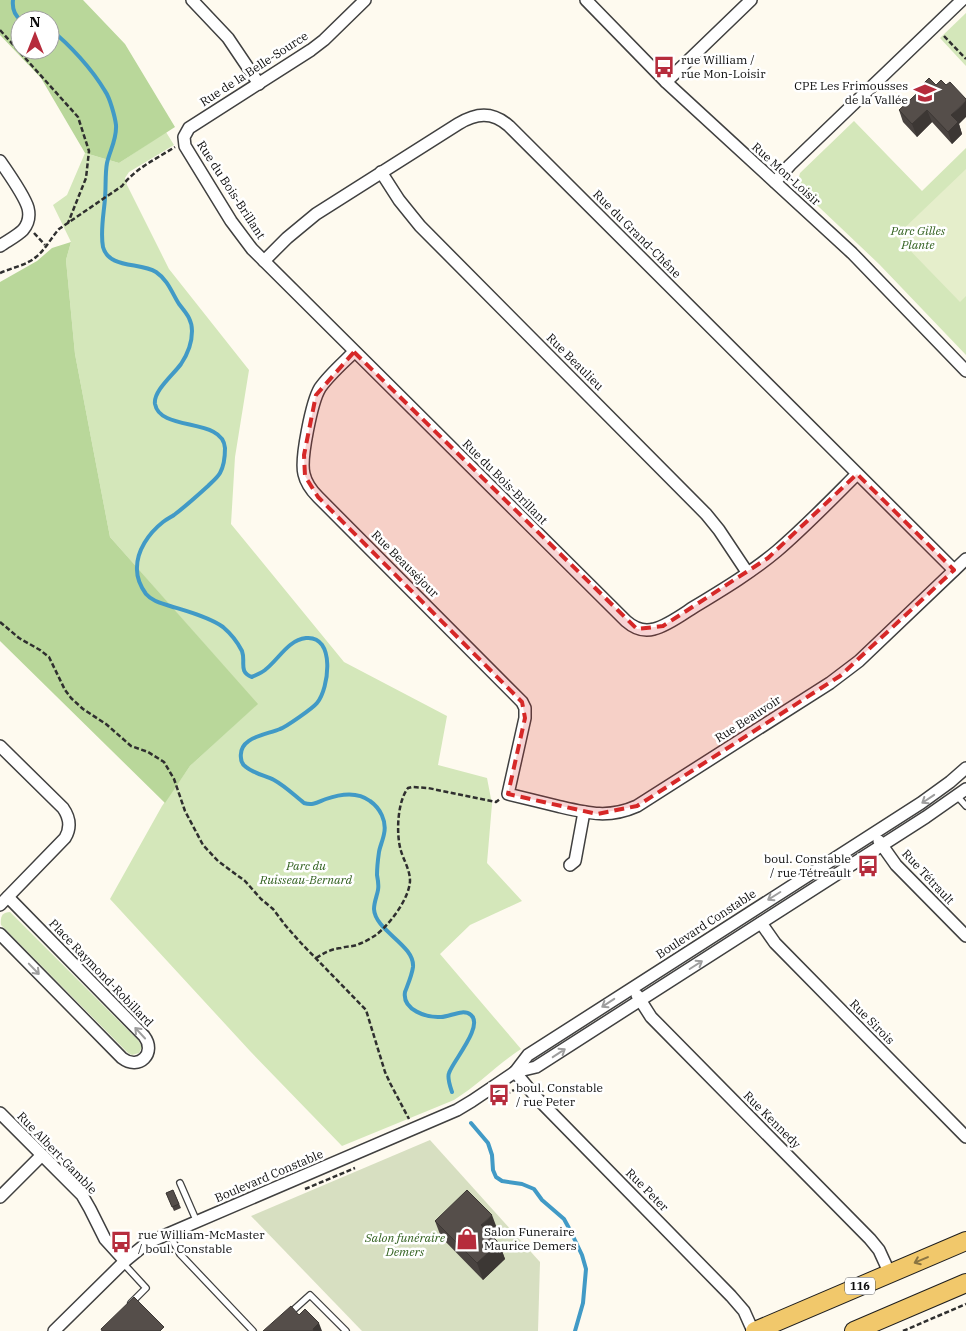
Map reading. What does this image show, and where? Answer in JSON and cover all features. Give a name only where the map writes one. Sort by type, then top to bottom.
[{"type":"main road","name":"116","points":[[754,1331],[966,1242]]},
{"type":"main road","points":[[854,1331],[966,1283]]},
{"type":"street","points":[[192,0],[228,38],[259,84]]},
{"type":"street","name":"Rue de la Belle-Source","points":[[179,145],[189,128],[317,45],[365,0]]},
{"type":"street","name":"Rue Mon-Loisir","points":[[586,0],[666,82],[852,253],[966,371]]},
{"type":"street","points":[[666,82],[751,0]]},
{"type":"street","points":[[775,182],[790,165],[962,0]]},
{"type":"street","name":"Rue du Grand-Chêne","points":[[264,261],[302,224],[381,172],[458,124],[472,117],[492,116],[505,123],[954,570]]},
{"type":"street","name":"Rue du Bois-Brillant","points":[[179,145],[191,158],[231,221],[264,261],[633,627],[646,630],[658,628],[748,572],[784,545],[857,474]]},
{"type":"street","points":[[0,161],[27,205],[29,217],[21,232],[0,246]]},
{"type":"street","name":"Rue Beaulieu","points":[[381,172],[399,200],[420,226],[706,514],[748,572]]},
{"type":"street","name":"Rue Beauséjour","points":[[354,352],[325,382],[316,395],[304,455],[304,476],[318,497],[522,702],[525,708],[525,718],[508,794]]},
{"type":"street","name":"Rue Beauvoir","points":[[508,794],[597,814],[611,814],[637,806],[830,683],[859,661],[966,559]]},
{"type":"street","points":[[0,746],[63,808],[68,815],[69,823],[69,831],[65,838],[0,905]]},
{"type":"street","name":"Boulevard Constable","points":[[54,1331],[124,1262],[144,1245],[457,1110],[515,1072],[528,1055],[938,792],[966,768]]},
{"type":"street","name":"Boulevard Constable","points":[[515,1072],[536,1067],[962,793]]},
{"type":"street","points":[[570,865],[575,861],[584,812]]},
{"type":"street","name":"Rue Tétrault","points":[[874,833],[896,865],[966,936]]},
{"type":"street","name":"Place Raymond-Robillard","points":[[0,934],[122,1058],[127,1062],[134,1063],[140,1062],[145,1058],[149,1046],[144,1036],[8,897]]},
{"type":"street","name":"Rue Sirois","points":[[761,923],[775,943],[966,1137]]},
{"type":"street","name":"Rue Kennedy","points":[[632,988],[651,1017],[870,1239],[879,1250],[890,1274]]},
{"type":"street","name":"Rue Peter","points":[[515,1072],[535,1096],[736,1302],[744,1311],[754,1331]]},
{"type":"street","name":"Rue Albert-Gamble","points":[[0,1113],[85,1200],[105,1239],[124,1262]]},
{"type":"street","points":[[0,1197],[42,1155]]},
{"type":"lane","points":[[962,793],[966,806]]},
{"type":"lane","points":[[180,1183],[196,1222]]},
{"type":"lane","points":[[169,1234],[180,1254],[253,1331]]},
{"type":"lane","points":[[124,1262],[146,1288],[128,1306]]},
{"type":"lane","points":[[284,1319],[310,1295],[346,1331]]},
{"type":"path","points":[[0,30],[78,117],[89,151],[86,178],[67,224]]},
{"type":"path","points":[[944,36],[966,58]]},
{"type":"path","points":[[0,273],[38,256],[51,237],[67,224],[122,186],[139,169],[179,145]]},
{"type":"path","points":[[33,232],[45,245]]},
{"type":"path","points":[[0,622],[18,638],[49,657],[71,698],[83,709],[106,724],[131,746],[148,752],[164,762],[174,779],[185,812],[203,845],[218,861],[245,881],[260,900],[273,909],[285,925],[366,1010],[390,1083],[410,1120]]},
{"type":"path","points":[[316,958],[330,950],[360,944],[377,934],[395,916],[400,907],[410,883],[408,870],[401,853],[398,833],[402,800],[408,788],[428,788],[496,802],[508,794]]},
{"type":"path","points":[[903,1331],[966,1304]]},
{"type":"highlighted area","points":[[354,352],[637,629],[663,626],[768,558],[857,474],[954,570],[840,676],[637,806],[597,814],[508,794],[525,718],[522,702],[318,497],[305,476],[304,455],[316,395]]},
{"type":"green space","points":[[0,0],[83,0],[125,44],[175,127],[119,163],[85,153],[41,78],[24,60],[60,60],[60,10],[10,10],[10,45],[0,35]]},
{"type":"green space","points":[[966,13],[966,66],[940,38]]},
{"type":"green space","name":"Parc Gilles Plante","points":[[854,121],[922,191],[966,148],[966,355],[879,264],[800,189],[798,181],[800,173]]},
{"type":"green space","name":"Parc du Ruisseau-Bernard","points":[[166,132],[174,145],[129,172],[125,178],[169,269],[249,370],[235,457],[231,524],[344,662],[447,716],[438,765],[487,778],[492,804],[487,863],[522,901],[470,925],[440,954],[521,1049],[454,1100],[342,1146],[250,1051],[110,899],[162,806],[190,766],[257,704],[110,537],[75,354],[66,260],[71,242],[53,205],[67,195],[85,153],[119,163]]},
{"type":"green space","points":[[966,169],[966,296],[960,302],[896,236]]},
{"type":"green space","points":[[71,242],[66,260],[75,354],[110,537],[258,704],[190,766],[165,803],[0,641],[0,282],[37,261],[52,248]]},
{"type":"green space","points":[[10,912],[138,1040],[142,1047],[139,1053],[132,1055],[128,1053],[1,925],[2,916]]},
{"type":"green space","name":"Salon funéraire Demers","points":[[430,1140],[540,1262],[538,1331],[362,1331],[251,1216]]},
{"type":"building","points":[[929,78],[936,85],[941,80],[946,85],[950,82],[966,99],[951,115],[958,122],[948,132],[927,110],[912,124],[899,110],[924,87],[922,85]]},
{"type":"building","points":[[173,1190],[179,1204],[172,1207],[166,1193]]},
{"type":"building","points":[[467,1190],[492,1215],[481,1225],[499,1243],[477,1263],[435,1221]]},
{"type":"building","points":[[134,1297],[164,1327],[160,1331],[102,1331],[101,1329]]},
{"type":"building","points":[[291,1306],[299,1315],[305,1309],[319,1323],[313,1329],[314,1331],[263,1331]]},
{"type":"waterway","points":[[13,0],[14,10]]},
{"type":"waterway","points":[[60,38],[94,74],[107,94],[116,125],[114,140],[106,167],[102,228],[102,241],[106,254],[118,262],[149,269],[160,275],[191,323],[192,335],[187,353],[181,364],[157,394],[155,404],[159,413],[168,418],[214,432],[222,438],[225,448],[223,464],[217,477],[187,505],[158,526],[144,543],[137,563],[137,573],[142,589],[154,600],[204,617],[223,627],[234,638],[242,651],[245,672],[252,677],[265,670],[289,646],[300,639],[316,639],[322,645],[326,654],[327,675],[325,687],[317,703],[283,728],[248,741],[241,751],[241,761],[256,773],[278,782],[304,803],[313,804],[348,794],[365,798],[380,811],[385,829],[379,850],[378,888],[374,909],[376,917],[381,924],[402,945],[412,959],[413,967],[405,992],[407,1004],[417,1012],[429,1016],[445,1017],[464,1012],[471,1015],[474,1020],[471,1035],[448,1075],[452,1092]]},
{"type":"waterway","points":[[471,1123],[488,1143],[496,1177],[502,1181],[522,1184],[534,1189],[542,1200],[564,1219],[570,1230],[582,1255],[586,1269],[583,1303],[575,1331]]},
{"type":"place","name":"rue William / rue Mon-Loisir","points":[[664,67]]},
{"type":"place","name":"CPE Les Frimousses de la Vallée","points":[[925,93]]},
{"type":"place","name":"boul. Constable / rue Tétreault","points":[[868,866]]},
{"type":"place","name":"boul. Constable / rue Peter","points":[[499,1095]]},
{"type":"place","name":"Salon Funeraire Maurice Demers","points":[[467,1239]]},
{"type":"place","name":"rue William-McMaster / boul. Constable","points":[[121,1242]]}]
